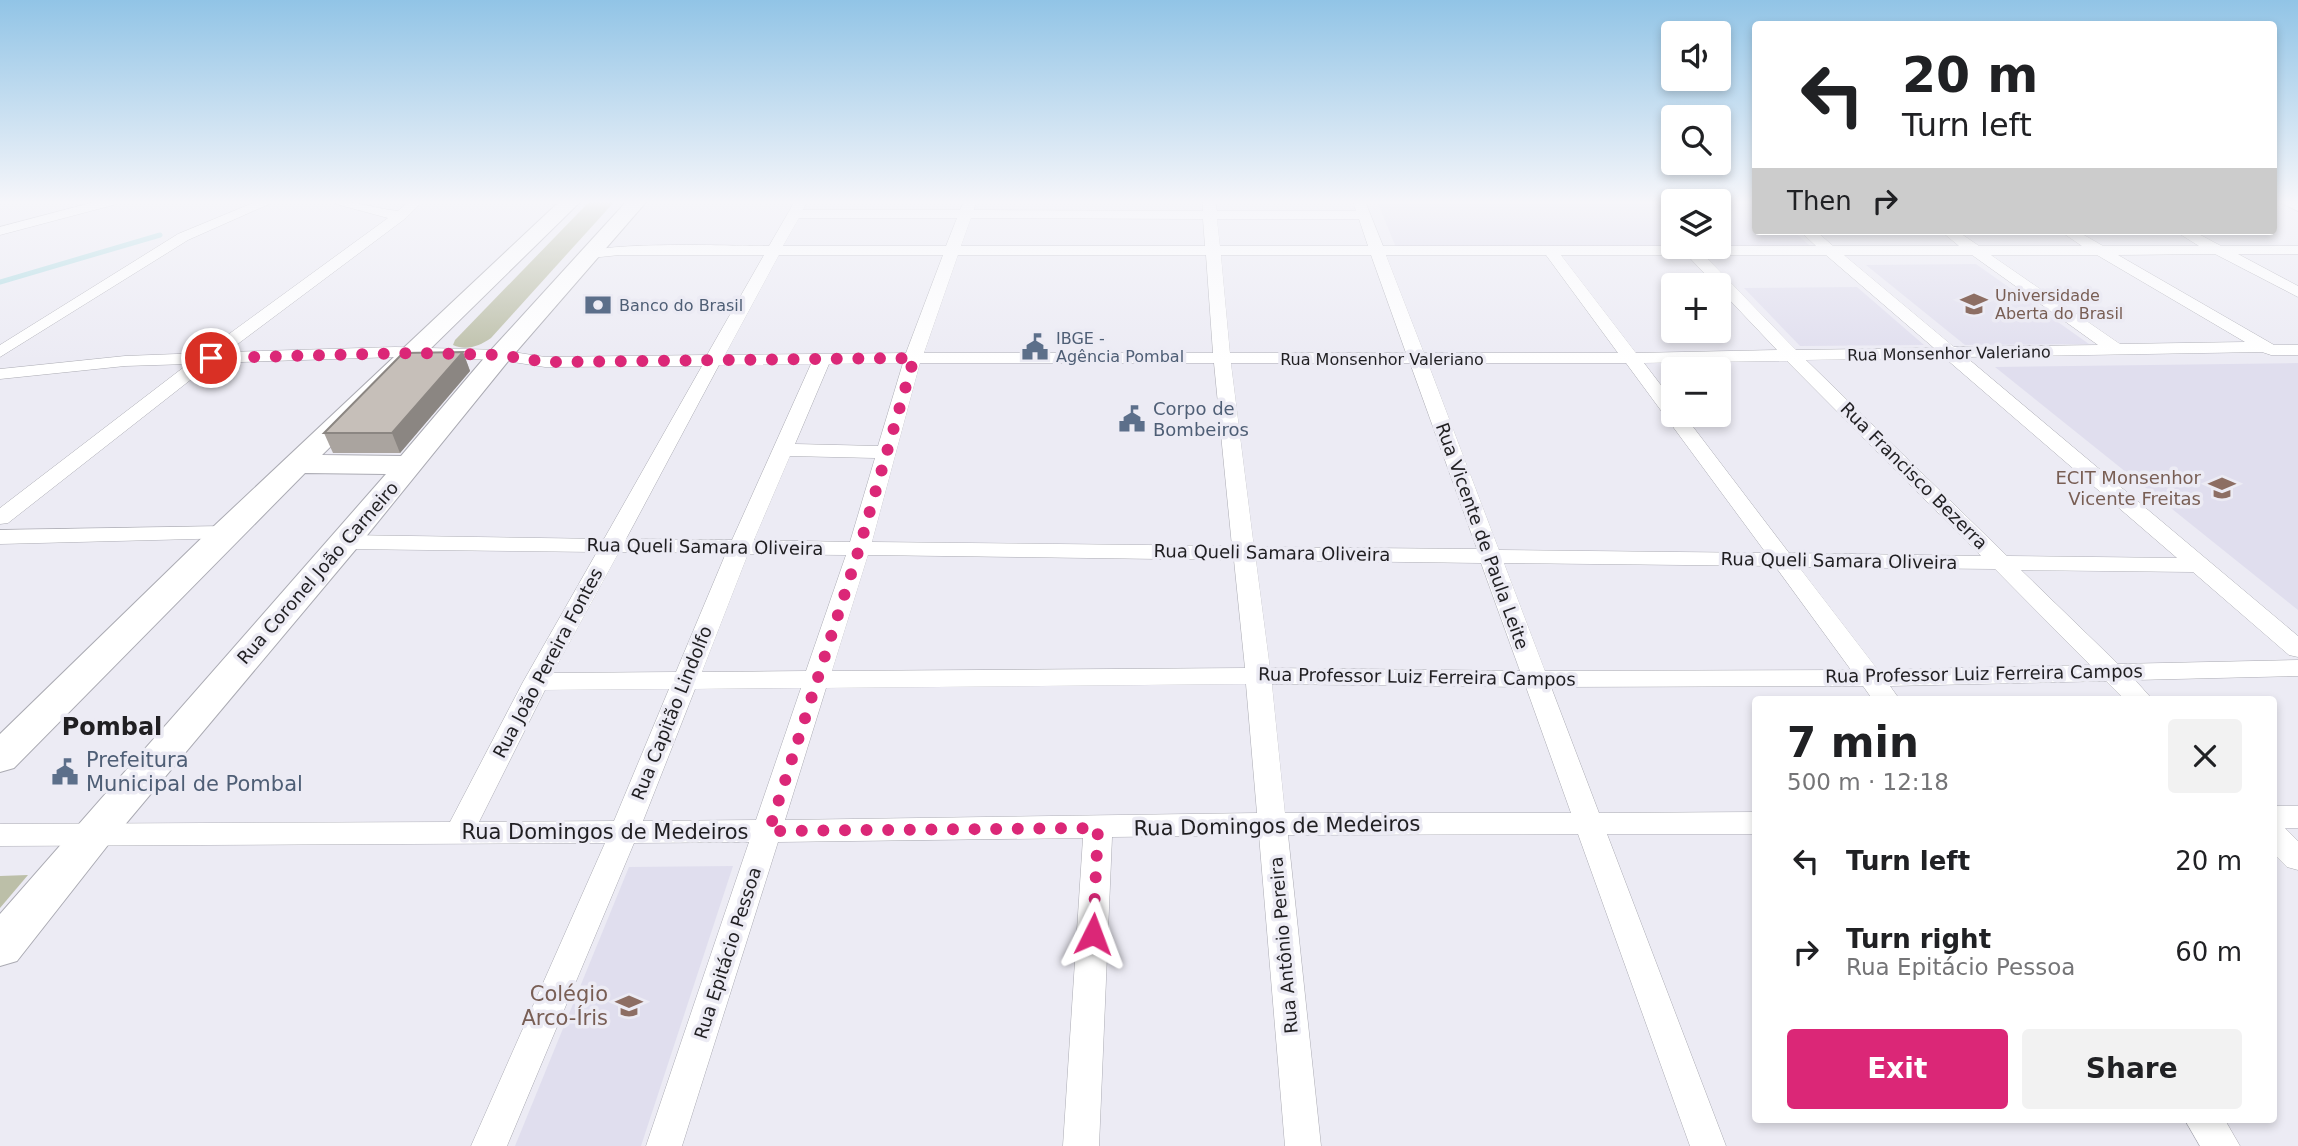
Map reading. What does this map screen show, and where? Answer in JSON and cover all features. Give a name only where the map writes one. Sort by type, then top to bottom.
[{"type":"main road","points":[[0,758],[225,533],[515,254]]},
{"type":"main road","name":"Rua Coronel João Carneiro","points":[[0,947],[410,466],[500,355],[591,254]]},
{"type":"main road","points":[[297,464],[410,466]]},
{"type":"street","points":[[0,352],[155,254]]},
{"type":"street","points":[[0,518],[181,377],[329,254]]},
{"type":"street","points":[[202,358],[346,254]]},
{"type":"street","name":"Rua João Pereira Fontes","points":[[459,833],[536,682],[773,254]]},
{"type":"street","name":"Rua Epitácio Pessoa","points":[[664,1146],[859,549],[914,358],[951,254]]},
{"type":"street","name":"Rua Antônio Pereira","points":[[1213,254],[1222,358],[1258,676],[1303,1146]]},
{"type":"street","name":"Rua Vicente de Paula Leite","points":[[1379,254],[1708,1146]]},
{"type":"street","points":[[1553,254],[1661,398]]},
{"type":"street","points":[[1833,254],[2298,649]]},
{"type":"street","points":[[1980,254],[2118,350]]},
{"type":"street","points":[[2082,254],[2236,347]]},
{"type":"street","points":[[2106,254],[2268,349]]},
{"type":"street","points":[[2227,254],[2298,292]]},
{"type":"street","name":"Rua Francisco Bezerra","points":[[1700,259],[1791,355],[2136,696]]},
{"type":"street","points":[[0,330],[36,330]]},
{"type":"street","name":"Rua Monsenhor Valeriano","points":[[0,373],[96,363],[412,353],[500,355],[545,362],[823,358],[1416,360],[1953,354],[2236,347],[2298,350]]},
{"type":"street","name":"Rua Capitão Lindolfo","points":[[489,1146],[624,832],[740,547],[823,358]]},
{"type":"street","points":[[1683,427],[1884,696]]},
{"type":"street","points":[[783,450],[887,452]]},
{"type":"street","points":[[0,537],[225,533]]},
{"type":"street","name":"Rua Queli Samara Oliveira","points":[[345,542],[2198,565]]},
{"type":"street","name":"Rua Professor Luiz Ferreira Campos","points":[[536,682],[815,682],[1258,676],[1870,678],[2111,670],[2298,668]]},
{"type":"street","points":[[2277,817],[2298,817]]},
{"type":"street","name":"Rua Domingos de Medeiros","points":[[0,835],[769,831],[1272,824],[1752,823]]},
{"type":"street","points":[[1081,1146],[1098,828]]},
{"type":"street","points":[[2277,838],[2298,859]]},
{"type":"street","points":[[2205,1123],[2222,1146]]},
{"type":"shaded area","name":"Universidade Aberta do Brasil","points":[[1976,264],[2089,344],[1965,345],[1866,265]]},
{"type":"shaded area","points":[[1857,287],[1924,345],[1800,346],[1744,288]]},
{"type":"shaded area","name":"ECIT Monsenhor Vicente Freitas","points":[[2298,363],[2298,610],[1995,367]]},
{"type":"shaded area","name":"Colégio Arco-Íris","points":[[733,866],[641,1146],[515,1146],[629,867]]},
{"type":"green space","points":[[538,254],[567,254],[491,338],[473,347],[463,348],[453,345]]},
{"type":"green space","points":[[28,875],[0,908],[0,876]]},
{"type":"building","points":[[463,352],[392,433],[324,433],[403,353]]},
{"type":"waterway","points":[[0,282],[94,254]]},
{"type":"place","name":"Universidade Aberta do Brasil","points":[[1974,304]]},
{"type":"place","name":"Banco do Brasil","points":[[598,305]]},
{"type":"place","name":"IBGE - Agência Pombal","points":[[1035,347]]},
{"type":"place","name":"Corpo de Bombeiros","points":[[1132,419]]},
{"type":"place","name":"ECIT Monsenhor Vicente Freitas","points":[[2222,488]]},
{"type":"place","name":"Prefeitura Municipal de Pombal","points":[[65,772]]},
{"type":"place","name":"Colégio Arco-Íris","points":[[629,1006]]},
{"type":"district","name":"Pombal","points":[[112,727]]},
{"type":"route","points":[[211,358],[395,352],[500,355],[532,362],[914,358],[859,549],[769,831],[1098,828],[1093,934]]}]
